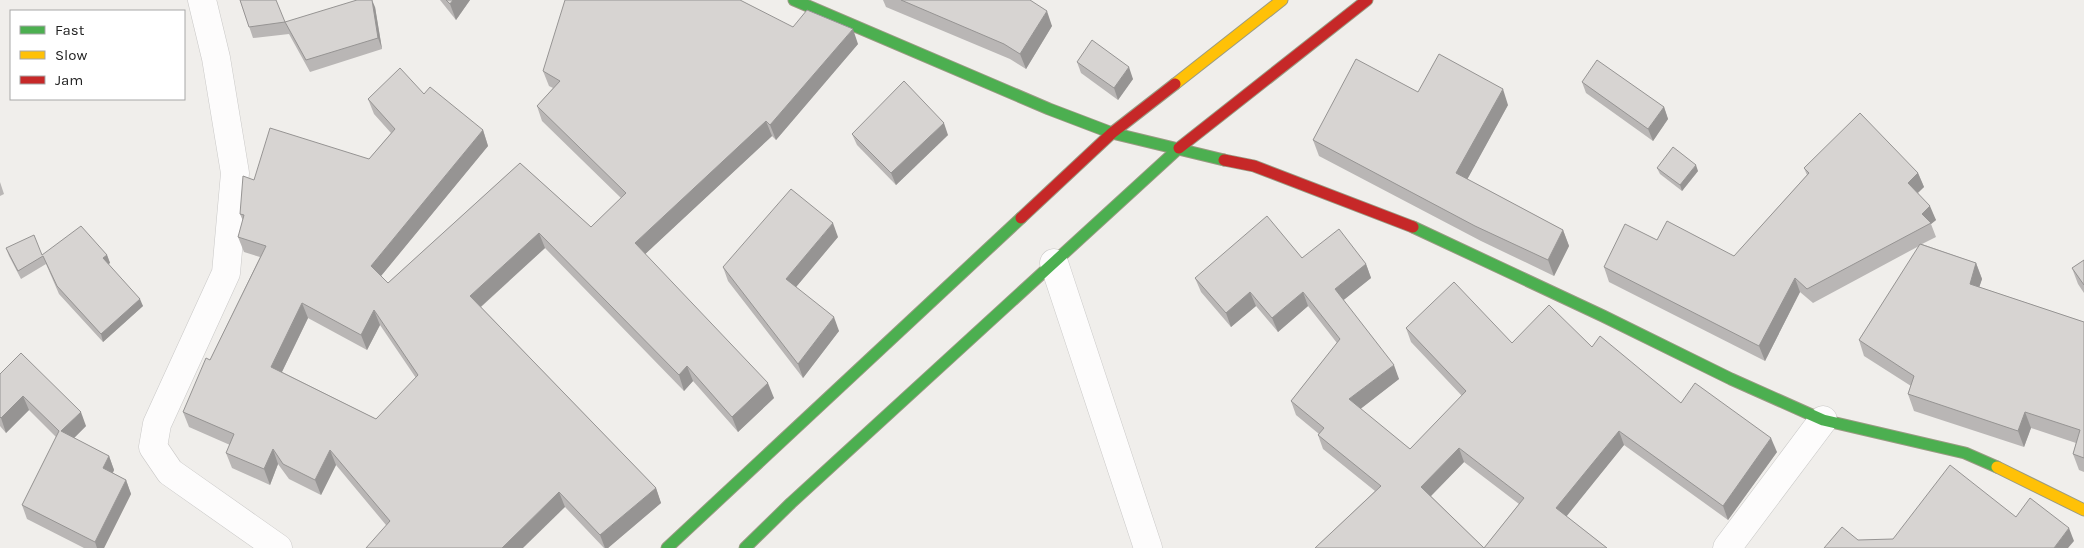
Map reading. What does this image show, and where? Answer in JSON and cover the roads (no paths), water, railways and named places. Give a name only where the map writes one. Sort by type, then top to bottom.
[{"type":"street","points":[[202,0],[216,58],[235,173],[226,273],[157,424],[153,447],[170,472],[278,548]]},
{"type":"street","points":[[794,0],[1049,109],[1112,133],[1177,150],[1254,166],[1411,226],[1603,316],[1731,379],[1823,420],[1964,453],[2084,510]]},
{"type":"street","points":[[667,548],[1112,133],[1282,0]]},
{"type":"street","points":[[745,548],[1177,150],[1367,0]]},
{"type":"street","points":[[1054,263],[1148,548]]},
{"type":"street","points":[[1727,548],[1823,420]]}]
